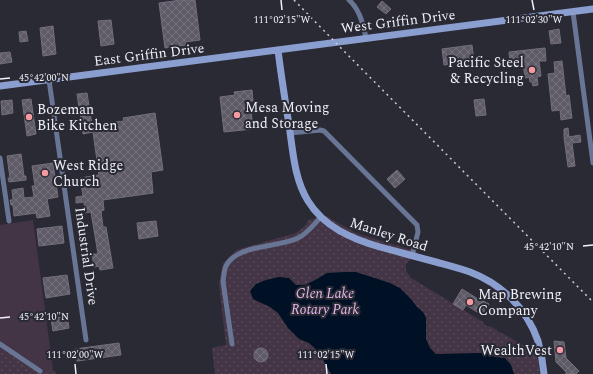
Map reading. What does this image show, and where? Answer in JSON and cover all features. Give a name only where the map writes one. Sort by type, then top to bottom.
[{"type":"main road","name":"West Griffin Drive","points":[[278,50],[593,9]]},
{"type":"main road","name":"East Griffin Drive","points":[[0,86],[278,50]]},
{"type":"main road","name":"Manley Road","points":[[278,50],[297,177],[309,202],[321,217],[339,230],[372,245],[470,272],[493,283],[506,294],[524,314],[534,331],[540,348],[544,374]]},
{"type":"street","points":[[349,0],[359,12],[366,38]]},
{"type":"street","points":[[573,12],[593,163]]},
{"type":"street","name":"Industrial Drive","points":[[49,80],[86,340]]},
{"type":"street","points":[[290,134],[320,130],[324,131],[417,225],[418,232],[412,256]]},
{"type":"street","points":[[0,158],[9,221]]},
{"type":"street","points":[[232,344],[223,281],[226,266],[230,260],[242,252],[299,237],[321,217]]},
{"type":"street","points":[[0,344],[40,371]]},
{"type":"green space","name":"Glen Lake Rotary Park","points":[[326,216],[356,233],[418,252],[406,264],[406,271],[411,278],[483,322],[488,327],[490,326],[537,354],[540,374],[215,374],[212,348],[226,345],[219,284],[223,263],[236,250],[296,233],[306,225],[308,220]]},
{"type":"green space","points":[[33,220],[53,370],[45,371],[0,341],[0,225]]},
{"type":"green space","points":[[0,341],[45,371],[53,370],[57,374],[0,374]]},
{"type":"water","points":[[356,272],[390,283],[400,288],[423,312],[426,318],[426,339],[430,348],[436,354],[485,353],[495,357],[505,358],[511,365],[514,374],[331,374],[318,351],[309,343],[299,339],[288,328],[278,313],[270,307],[253,299],[250,291],[256,284],[279,277],[289,278],[296,285],[305,285],[327,273]]},
{"type":"building","points":[[195,0],[200,40],[185,42],[186,45],[165,48],[159,3]]},
{"type":"building","points":[[382,1],[391,9],[386,14],[377,7]]},
{"type":"building","points":[[111,20],[114,44],[101,46],[98,21]]},
{"type":"building","points":[[53,26],[56,54],[43,56],[40,28]]},
{"type":"building","points":[[559,29],[561,43],[551,44],[549,31]]},
{"type":"building","points":[[26,31],[28,41],[20,42],[19,32]]},
{"type":"building","points":[[472,45],[474,61],[444,65],[442,49]]},
{"type":"building","name":"Pacific Steel & Recycling","points":[[545,48],[546,61],[539,61],[541,76],[537,77],[538,85],[533,86],[529,77],[525,78],[523,63],[510,65],[509,52]]},
{"type":"building","points":[[10,52],[12,62],[0,64],[0,53]]},
{"type":"building","points":[[562,61],[566,96],[569,95],[572,118],[561,120],[560,110],[552,111],[548,74],[555,73],[554,62]]},
{"type":"building","name":"Mesa Moving and Storage","points":[[252,90],[253,101],[250,101],[253,129],[224,132],[220,97],[235,95],[234,92]]},
{"type":"building","points":[[87,93],[92,125],[124,121],[123,118],[155,113],[163,170],[151,172],[153,193],[103,200],[104,210],[101,211],[103,227],[106,227],[113,268],[100,270],[99,266],[94,267],[92,254],[98,254],[91,212],[85,213],[84,202],[76,203],[76,197],[83,196],[80,178],[99,175],[93,132],[83,134],[77,94]]},
{"type":"building","points":[[31,99],[36,134],[27,136],[22,100]]},
{"type":"building","points":[[484,99],[486,115],[476,116],[474,100]]},
{"type":"building","points":[[12,100],[13,113],[2,115],[1,101]]},
{"type":"building","points":[[568,128],[569,137],[580,135],[581,142],[572,143],[575,166],[568,167],[564,129]]},
{"type":"building","points":[[21,154],[24,176],[26,176],[26,180],[9,182],[8,178],[10,178],[7,156]]},
{"type":"building","points":[[53,163],[58,197],[47,199],[50,216],[37,218],[36,213],[14,216],[13,205],[11,205],[10,200],[13,200],[12,190],[23,188],[24,198],[34,197],[32,186],[35,186],[32,166]]},
{"type":"building","points":[[397,170],[405,179],[395,188],[387,179]]},
{"type":"building","points":[[156,221],[158,236],[139,239],[137,223]]},
{"type":"building","points":[[62,226],[64,243],[39,246],[37,229]]},
{"type":"building","points":[[67,275],[70,294],[46,298],[43,278]]},
{"type":"building","name":"Map Brewing Company","points":[[462,289],[478,299],[481,296],[485,298],[483,301],[489,304],[482,315],[466,305],[463,310],[453,304]]},
{"type":"building","points":[[67,316],[69,328],[53,331],[51,319]]},
{"type":"building","name":"WealthVest","points":[[554,341],[564,342],[566,358],[579,371],[576,374],[566,374],[566,372],[556,362]]},
{"type":"building","points":[[119,343],[121,355],[77,361],[75,349]]},
{"type":"building","points":[[261,348],[266,350],[268,355],[266,360],[261,362],[256,360],[254,355],[256,350]]},
{"type":"railway","points":[[294,0],[593,302]]},
{"type":"place","name":"Pacific Steel & Recycling","points":[[532,70]]},
{"type":"place","name":"Mesa Moving and Storage","points":[[237,115]]},
{"type":"place","name":"Bozeman Bike Kitchen","points":[[29,117]]},
{"type":"place","name":"West Ridge Church","points":[[45,173]]},
{"type":"place","name":"Map Brewing Company","points":[[470,302]]},
{"type":"place","name":"WealthVest","points":[[560,350]]}]
